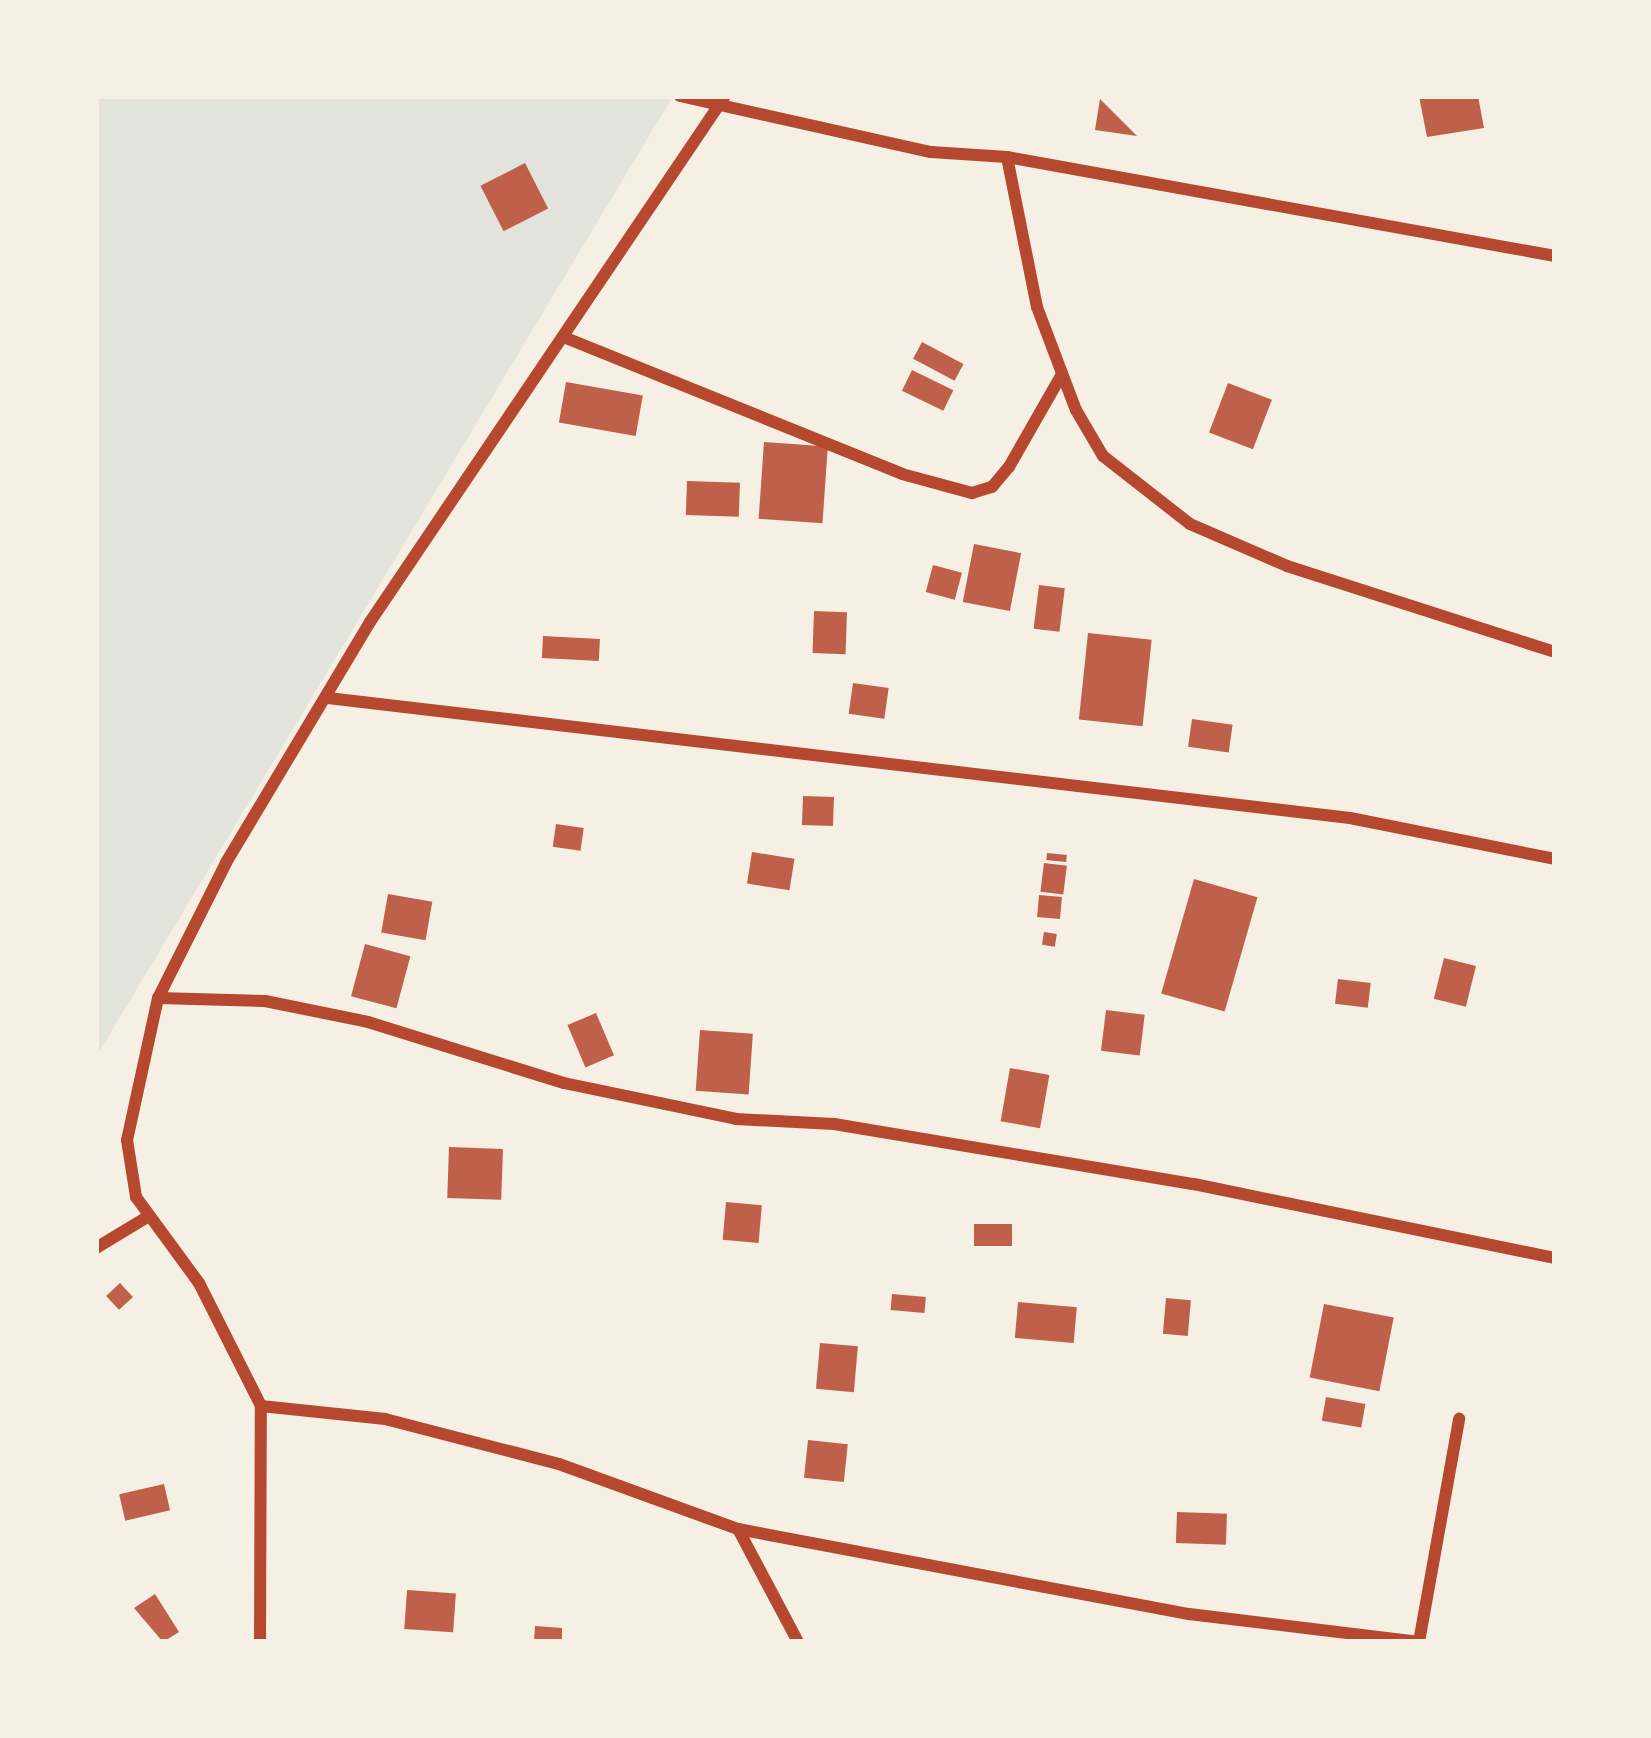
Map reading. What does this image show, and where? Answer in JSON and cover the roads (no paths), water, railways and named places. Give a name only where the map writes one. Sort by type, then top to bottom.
[{"type":"street","points":[[680,96],[720,101],[932,152],[1006,158],[1555,256]]},
{"type":"street","points":[[260,1642],[262,1406],[199,1283],[136,1197],[127,1140],[158,998],[226,862],[370,622],[566,338],[720,101]]},
{"type":"street","points":[[1006,158],[1037,307],[1062,374],[1103,456],[1190,524],[1287,566],[1555,652]]},
{"type":"street","points":[[566,338],[902,474],[972,493],[992,487],[1009,466],[1062,374]]},
{"type":"street","points":[[328,698],[1350,818],[1555,859]]},
{"type":"street","points":[[158,998],[265,1001],[368,1022],[565,1083],[736,1119],[834,1124],[1194,1184],[1555,1258]]},
{"type":"street","points":[[96,1248],[149,1216]]},
{"type":"street","points":[[262,1406],[385,1419],[578,1471],[738,1529],[1189,1614],[1419,1642],[1459,1419]]},
{"type":"street","points":[[738,1529],[798,1642]]}]
